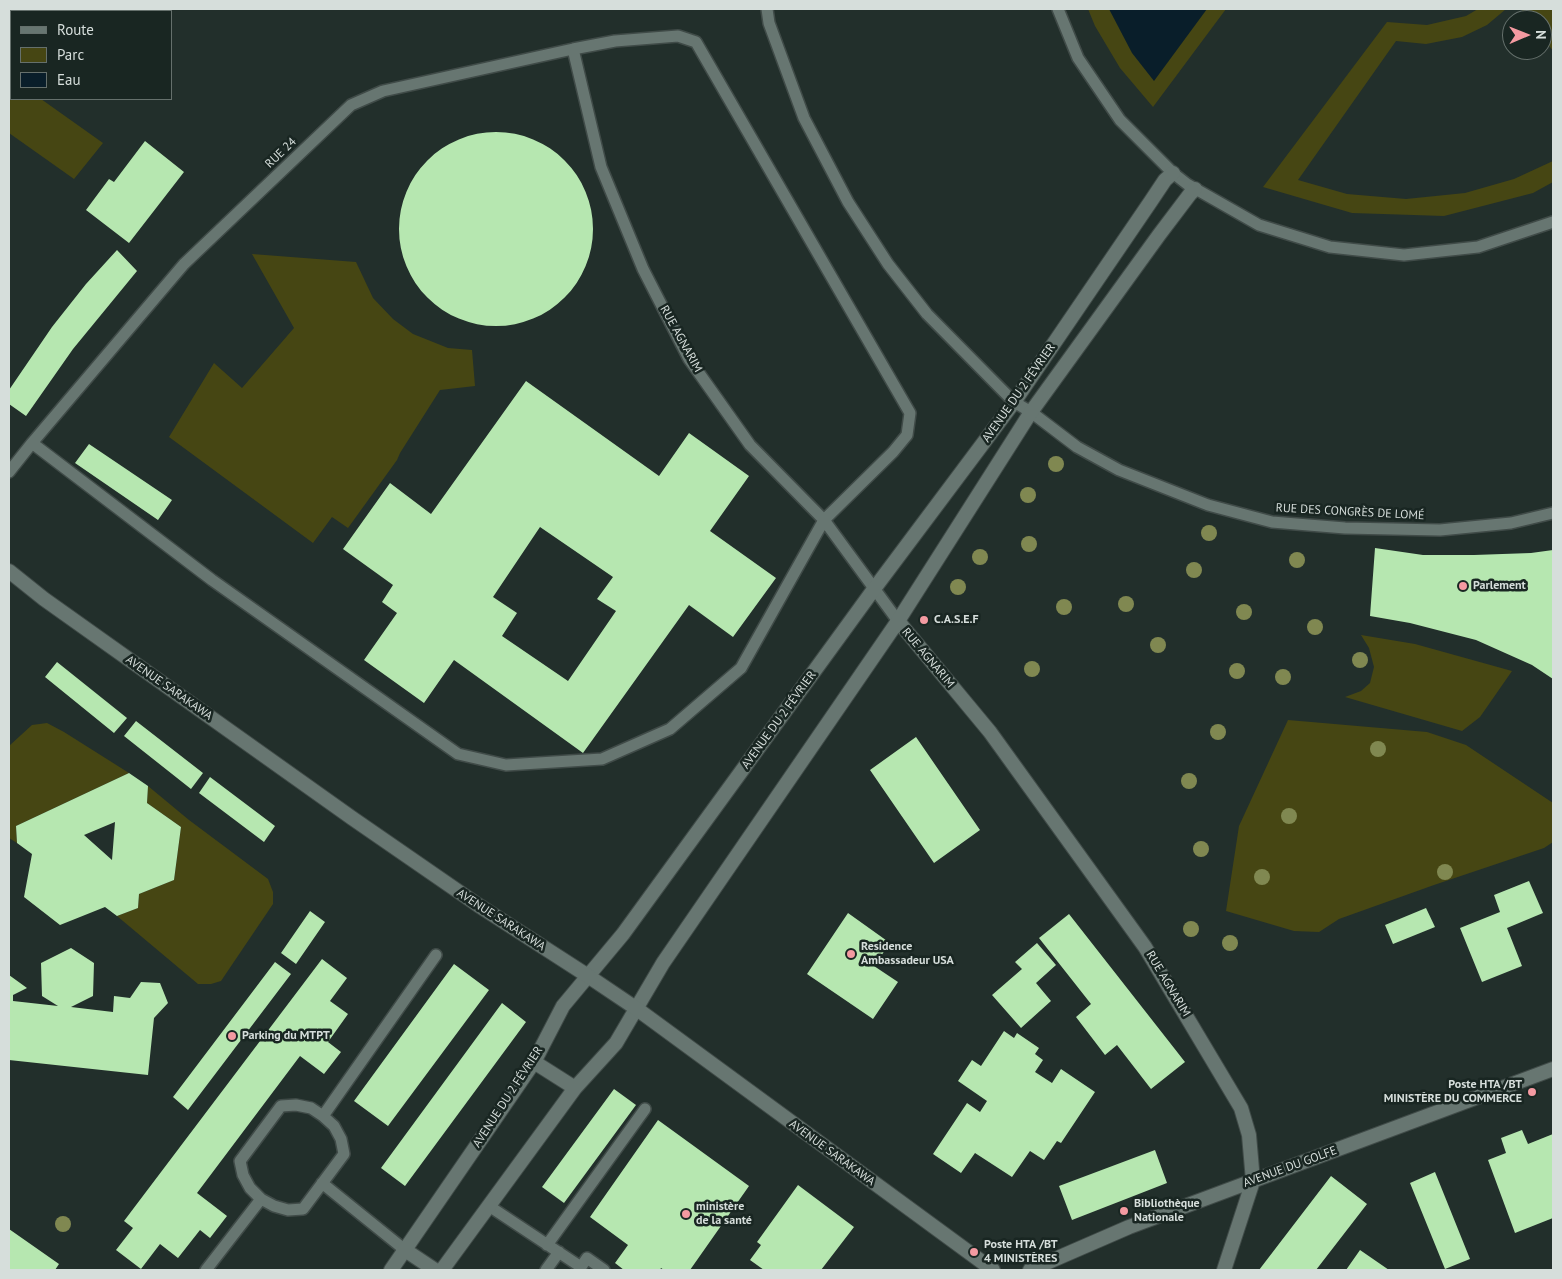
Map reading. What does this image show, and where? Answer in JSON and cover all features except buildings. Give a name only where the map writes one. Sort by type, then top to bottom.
[{"type":"street","name":"AVENUE DU 2 FÉVRIER","points":[[391,1270],[534,1062],[563,1006],[623,934],[874,589],[1014,402],[1165,180],[1173,173]]},
{"type":"street","name":"AVENUE DU 2 FÉVRIER","points":[[442,1270],[575,1088],[616,1043],[663,962],[898,621],[1031,412],[1159,235],[1195,189]]},
{"type":"street","name":"AVENUE SARAKAWA","points":[[9,571],[52,605],[352,818],[478,905],[636,1009],[993,1270]]},
{"type":"street","name":"RUE AGNARIM","points":[[898,621],[990,732],[1145,947],[1241,1108],[1249,1135],[1253,1181],[1224,1270]]},
{"type":"street","points":[[534,1062],[575,1088]]},
{"type":"street","name":"AVENUE DU GOLFE","points":[[1030,1270],[1129,1227],[1553,1069]]},
{"type":"street","points":[[406,1250],[435,1270]]},
{"type":"lane","name":"RUE DES CONGRÈS DE LOMÉ","points":[[767,9],[769,23],[804,118],[848,202],[888,264],[928,314],[1014,402],[1031,412],[1077,447],[1119,470],[1208,504],[1272,522],[1345,528],[1440,530],[1511,523],[1553,513]]},
{"type":"lane","points":[[1058,9],[1078,58],[1120,120],[1173,173],[1195,189],[1259,225],[1330,247],[1404,255],[1478,247],[1553,222]]},
{"type":"lane","name":"RUE 24","points":[[9,472],[184,264],[351,105],[383,91],[573,49],[615,41],[678,36],[696,42],[910,414],[907,435],[893,452],[824,520]]},
{"type":"lane","name":"RUE AGNARIM","points":[[573,49],[601,167],[643,269],[689,359],[750,445],[824,520],[898,621]]},
{"type":"lane","points":[[32,443],[212,580],[458,754],[506,765],[602,759],[670,730],[741,668],[824,520]]},
{"type":"lane","points":[[323,1116],[436,955]]},
{"type":"lane","points":[[296,1105],[311,1108],[334,1126],[341,1139],[344,1154],[322,1182],[303,1209],[288,1210],[274,1206],[260,1199],[250,1188],[243,1175],[240,1160],[281,1106],[296,1105]]},
{"type":"lane","points":[[547,1245],[645,1108]]},
{"type":"lane","points":[[322,1182],[406,1250]]},
{"type":"lane","points":[[206,1270],[260,1199]]},
{"type":"lane","points":[[489,1206],[581,1267],[587,1258],[604,1270]]},
{"type":"lane","points":[[546,1270],[558,1252]]},
{"type":"green space","points":[[1088,9],[1226,9],[1153,107],[1120,68],[1095,26]]},
{"type":"green space","points":[[1478,9],[1506,9],[1502,10],[1502,12],[1487,25],[1462,37],[1426,44],[1396,41],[1298,180],[1347,194],[1406,199],[1465,193],[1514,179],[1553,161],[1553,182],[1533,193],[1444,216],[1352,213],[1263,187],[1387,22],[1427,25],[1466,16]]},
{"type":"green space","points":[[1553,9],[1553,51],[1552,10],[1522,10]]},
{"type":"green space","points":[[10,93],[10,100],[42,100],[103,143],[74,179],[9,133]]},
{"type":"green space","points":[[252,254],[356,262],[373,298],[393,319],[413,334],[448,348],[472,350],[475,386],[440,390],[397,460],[348,528],[332,517],[313,543],[169,437],[214,363],[242,388],[294,328]]},
{"type":"green space","points":[[1361,635],[1415,644],[1512,671],[1480,717],[1462,731],[1345,697],[1361,691],[1370,683],[1374,667],[1369,648]]},
{"type":"green space","points":[[1288,720],[1427,732],[1466,745],[1553,803],[1553,842],[1544,848],[1339,919],[1319,932],[1294,931],[1226,911],[1239,826]]},
{"type":"green space","points":[[47,723],[129,773],[16,826],[17,843],[9,838],[9,746],[32,725]]},
{"type":"green space","points":[[148,786],[189,820],[268,879],[273,892],[273,904],[221,981],[211,984],[198,984],[117,916],[138,908],[139,894],[174,880],[181,827],[147,803]]},
{"type":"water","points":[[1109,9],[1207,9],[1154,81],[1132,53]]},
{"type":"place","name":"Parlement","points":[[1463,586]]},
{"type":"place","name":"C.A.S.E.F","points":[[924,620]]},
{"type":"place","name":"Residence Ambassadeur USA","points":[[851,954]]},
{"type":"place","name":"Parking du MTPT","points":[[232,1036]]},
{"type":"place","name":"Poste HTA /BT MINISTÈRE DU COMMERCE","points":[[1532,1092]]},
{"type":"place","name":"Bibliothèque Nationale","points":[[1124,1211]]},
{"type":"place","name":"ministère de la santé","points":[[686,1214]]},
{"type":"place","name":"Poste HTA /BT 4 MINISTÈRES","points":[[974,1252]]}]
